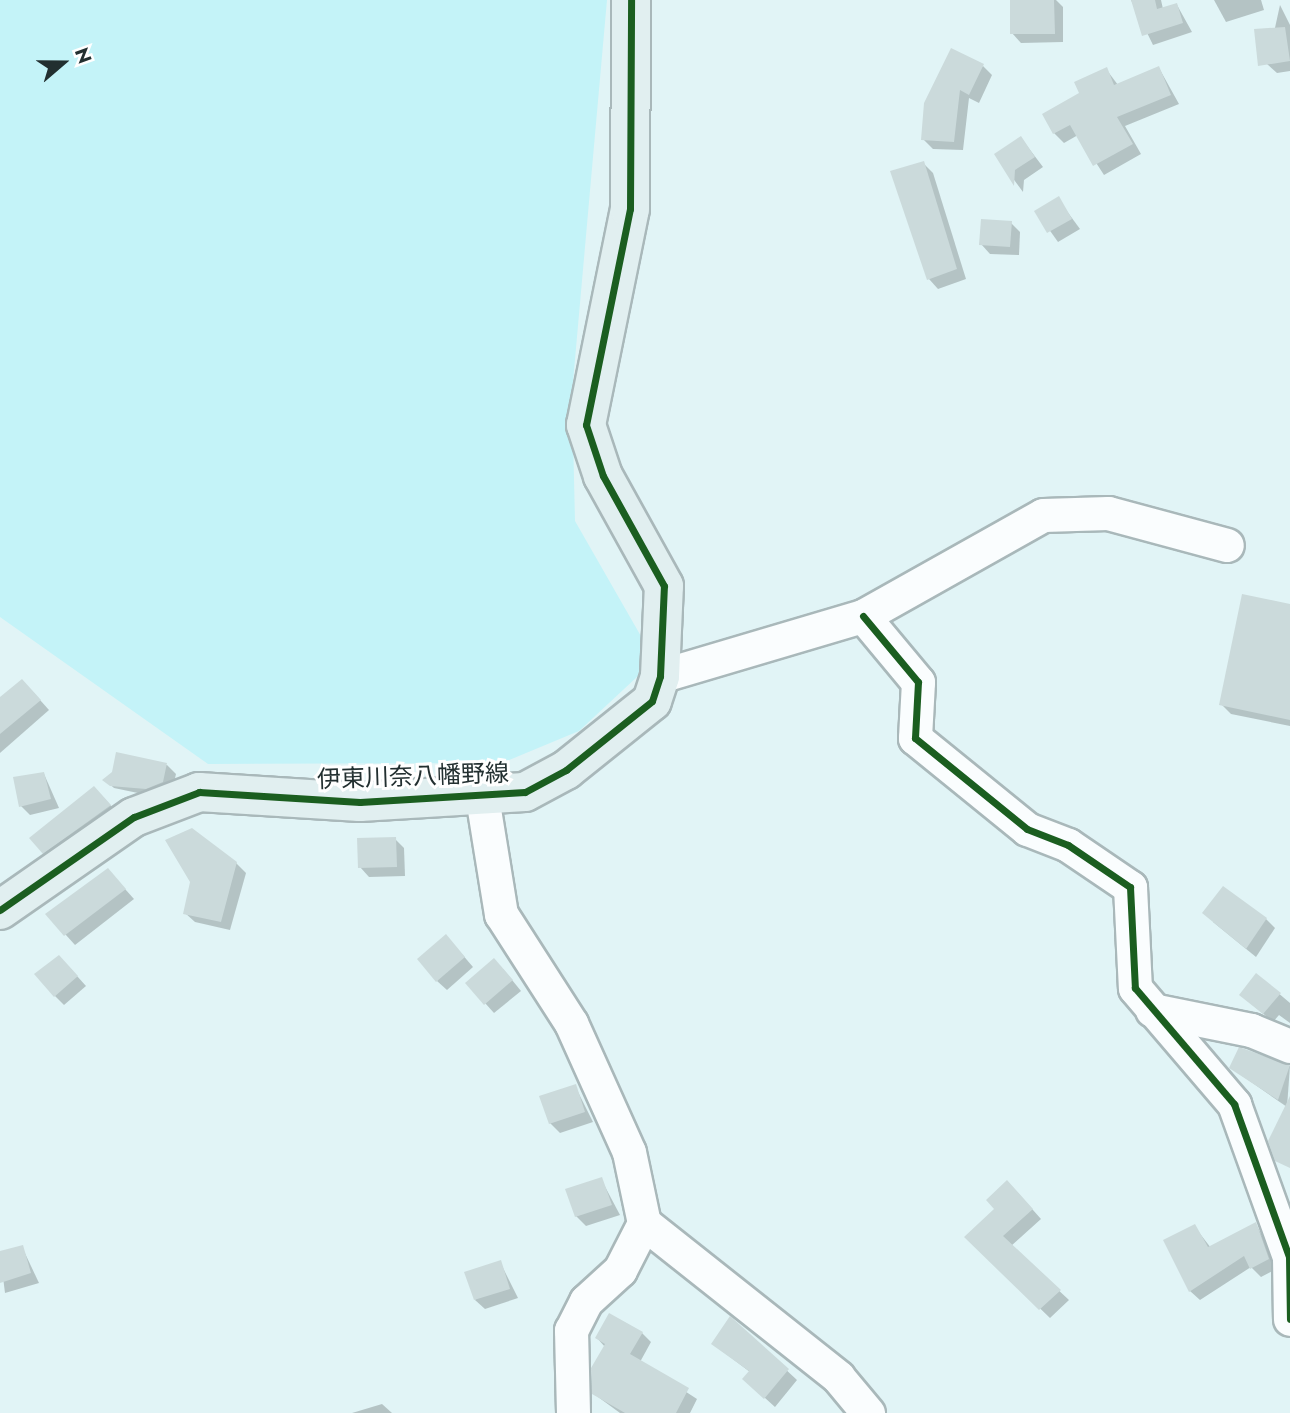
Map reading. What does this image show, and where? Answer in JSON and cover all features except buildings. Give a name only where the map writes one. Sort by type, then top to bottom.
[{"type":"main road","name":"伊東川奈八幡野線","points":[[0,911],[134,817],[199,792],[360,802],[481,797],[525,792],[566,770],[652,701],[660,676],[664,586],[603,476],[586,425],[630,209],[631,0]]},
{"type":"street","points":[[660,676],[863,616],[1043,515],[1108,513],[1227,545]]},
{"type":"street","points":[[863,616],[918,682],[915,738],[1027,829],[1068,845],[1130,887],[1135,989],[1234,1104],[1289,1257],[1290,1319]]},
{"type":"street","points":[[481,797],[501,914],[571,1023],[629,1152],[644,1223],[620,1270],[586,1301],[571,1330],[573,1413]]},
{"type":"street","points":[[1152,1010],[1251,1030],[1290,1046]]},
{"type":"street","points":[[644,1223],[838,1377],[868,1413]]},
{"type":"shaded area","points":[[0,0],[607,0],[572,393],[575,521],[646,645],[638,676],[579,731],[502,763],[208,764],[0,617]]},
{"type":"cycle path","points":[[0,910],[134,817],[199,792],[360,802],[525,792],[566,770],[652,701],[660,676],[664,586],[603,476],[586,425],[630,209],[631,0]]},
{"type":"cycle path","points":[[863,616],[918,682],[915,738],[1027,829],[1068,845],[1130,887],[1135,988],[1234,1104],[1289,1257],[1290,1319]]}]
